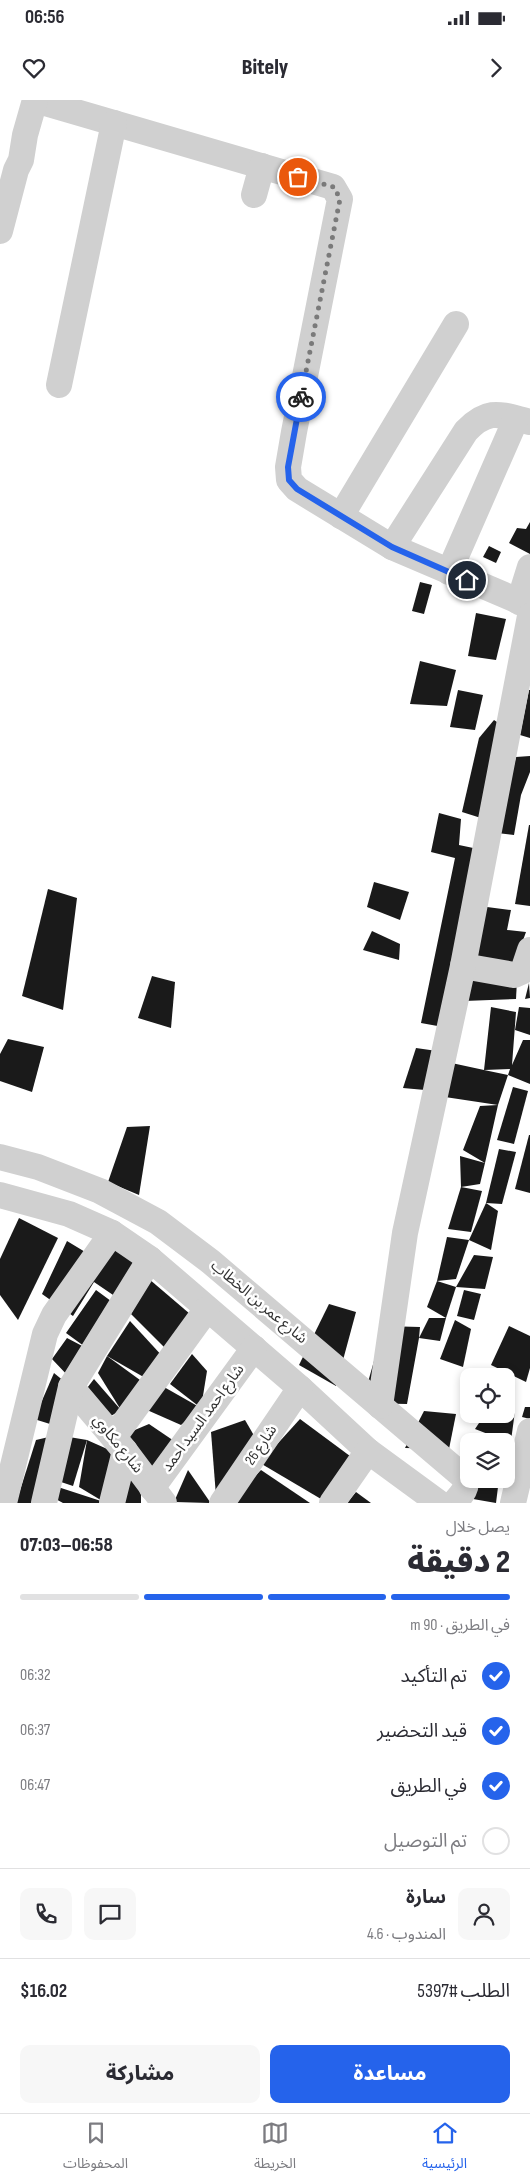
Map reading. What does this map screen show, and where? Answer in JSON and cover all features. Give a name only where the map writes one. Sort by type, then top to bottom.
[{"type":"street","points":[[0,231],[11,187],[22,160],[24,135],[35,100],[89,108],[114,123],[334,187],[340,199],[288,467],[289,480],[297,489],[392,547],[526,608]]},
{"type":"street","points":[[59,385],[114,123]]},
{"type":"street","points":[[254,196],[262,166]]},
{"type":"street","points":[[341,516],[348,484],[456,324]]},
{"type":"street","points":[[392,547],[466,430],[477,419],[489,414],[502,414],[523,420],[449,572]]},
{"type":"street","points":[[380,1406],[405,1234],[463,966],[526,608],[530,567]]},
{"type":"street","points":[[463,966],[514,975],[523,971],[530,950]]},
{"type":"street","name":"شارع عمر بن الخطاب","points":[[0,1157],[38,1167],[100,1190],[158,1222],[211,1262],[465,1478],[467,1484],[464,1491],[454,1503]]},
{"type":"street","points":[[0,1195],[69,1214],[112,1233],[150,1259],[300,1388],[368,1451],[426,1499]]},
{"type":"street","points":[[4,1503],[45,1334],[54,1315],[112,1233]]},
{"type":"street","points":[[44,1503],[71,1387],[150,1259]]},
{"type":"street","points":[[112,1503],[119,1444],[207,1309]]},
{"type":"street","name":"شارع احمد السيد احمد","points":[[158,1495],[254,1348]]},
{"type":"street","name":"شارع مكاوي","points":[[71,1387],[119,1444],[158,1495]]},
{"type":"street","name":"شارع 26","points":[[222,1503],[300,1388]]},
{"type":"street","points":[[513,1503],[530,1431]]},
{"type":"street","points":[[332,1503],[368,1451]]},
{"type":"building","points":[[530,522],[530,554],[509,543],[517,528],[526,529]]},
{"type":"building","points":[[489,546],[501,552],[496,563],[483,557]]},
{"type":"building","points":[[420,582],[432,585],[424,614],[412,611]]},
{"type":"building","points":[[476,613],[506,619],[496,660],[468,656]]},
{"type":"building","points":[[420,661],[456,670],[447,706],[410,704]]},
{"type":"building","points":[[458,690],[483,695],[475,730],[450,727]]},
{"type":"building","points":[[530,690],[530,738],[520,735]]},
{"type":"building","points":[[494,720],[503,726],[481,818],[462,812],[479,738]]},
{"type":"building","points":[[530,756],[530,772],[521,795],[514,835],[497,833],[516,757]]},
{"type":"building","points":[[439,813],[461,819],[459,845],[478,849],[443,1027],[421,1023],[455,858],[431,852]]},
{"type":"building","points":[[530,825],[530,906],[515,904]]},
{"type":"building","points":[[374,882],[409,892],[400,920],[367,907]]},
{"type":"building","points":[[48,889],[77,898],[63,1010],[22,996]]},
{"type":"building","points":[[487,907],[511,910],[507,930],[526,932],[513,968],[472,961]]},
{"type":"building","points":[[372,931],[400,944],[399,960],[363,950]]},
{"type":"building","points":[[152,976],[175,982],[171,1028],[138,1018]]},
{"type":"building","points":[[470,977],[517,980],[516,999],[464,1001]]},
{"type":"building","points":[[529,983],[530,998],[525,999]]},
{"type":"building","points":[[491,1007],[516,1012],[512,1065],[523,1040],[530,1040],[530,1084],[508,1075],[510,1069],[484,1070]]},
{"type":"building","points":[[519,1007],[530,1008],[530,1035],[515,1030]]},
{"type":"building","points":[[8,1039],[44,1047],[32,1092],[0,1081],[0,1054]]},
{"type":"building","points":[[416,1048],[437,1051],[425,1090],[403,1088]]},
{"type":"building","points":[[447,1062],[508,1075],[498,1105],[445,1097]]},
{"type":"building","points":[[513,1087],[528,1091],[514,1144],[497,1140]]},
{"type":"building","points":[[498,1105],[485,1163],[463,1150],[480,1106]]},
{"type":"building","points":[[150,1126],[139,1195],[108,1182],[127,1127]]},
{"type":"building","points":[[530,1135],[530,1193],[515,1189]]},
{"type":"building","points":[[499,1149],[516,1152],[502,1204],[486,1203]]},
{"type":"building","points":[[460,1156],[485,1163],[480,1184],[461,1187]]},
{"type":"building","points":[[461,1187],[482,1191],[471,1232],[448,1229]]},
{"type":"building","points":[[486,1203],[498,1211],[491,1250],[469,1240]]},
{"type":"building","points":[[19,1218],[58,1238],[18,1320],[0,1295],[0,1259]]},
{"type":"building","points":[[447,1237],[469,1240],[456,1279],[437,1281]]},
{"type":"building","points":[[67,1241],[105,1264],[114,1248],[137,1265],[116,1297],[94,1282],[73,1316],[42,1294]]},
{"type":"building","points":[[474,1255],[493,1257],[485,1289],[456,1287]]},
{"type":"building","points":[[149,1279],[190,1314],[168,1351],[131,1314]]},
{"type":"building","points":[[437,1281],[456,1287],[446,1318],[427,1307]]},
{"type":"building","points":[[96,1290],[115,1304],[88,1349],[66,1333]]},
{"type":"building","points":[[464,1290],[481,1294],[474,1320],[457,1316]]},
{"type":"building","points":[[329,1304],[356,1312],[336,1386],[299,1365]]},
{"type":"building","points":[[429,1318],[446,1318],[440,1341],[419,1338]]},
{"type":"building","points":[[455,1320],[471,1329],[463,1367],[440,1359]]},
{"type":"building","points":[[130,1321],[164,1358],[147,1379],[107,1356]]},
{"type":"building","points":[[384,1326],[420,1327],[407,1404],[362,1403]]},
{"type":"building","points":[[509,1326],[530,1336],[530,1368],[526,1382],[515,1377],[515,1368],[497,1368],[491,1365]]},
{"type":"building","points":[[67,1338],[88,1349],[70,1378],[52,1359]]},
{"type":"building","points":[[192,1354],[207,1371],[201,1408],[170,1384]]},
{"type":"building","points":[[107,1356],[140,1380],[121,1410],[98,1373]]},
{"type":"building","points":[[54,1373],[71,1387],[50,1424],[34,1419]]},
{"type":"building","points":[[94,1379],[121,1410],[94,1426],[74,1405]]},
{"type":"building","points":[[164,1387],[201,1408],[181,1425],[147,1410]]},
{"type":"building","points":[[525,1407],[530,1407],[530,1419],[522,1417]]},
{"type":"building","points":[[424,1411],[456,1414],[449,1449],[405,1448]]},
{"type":"building","points":[[300,1419],[354,1459],[321,1499],[260,1463]]},
{"type":"building","points":[[245,1420],[260,1446],[216,1496],[211,1432]]},
{"type":"building","points":[[479,1423],[513,1423],[512,1433],[485,1433],[475,1429]]},
{"type":"building","points":[[149,1424],[177,1443],[152,1474],[123,1435]]},
{"type":"building","points":[[53,1436],[37,1503],[16,1503],[36,1440]]},
{"type":"building","points":[[69,1437],[87,1440],[73,1486],[55,1480]]},
{"type":"building","points":[[87,1440],[114,1452],[105,1503],[63,1503],[52,1497],[58,1487],[104,1502],[79,1487]]},
{"type":"building","points":[[188,1470],[210,1502],[209,1503],[174,1502]]},
{"type":"building","points":[[261,1470],[310,1503],[237,1503],[232,1500]]},
{"type":"building","points":[[128,1472],[141,1489],[141,1503],[120,1503]]},
{"type":"building","points":[[473,1488],[498,1488],[496,1503],[473,1499]]},
{"type":"building","points":[[356,1492],[371,1503],[347,1503]]},
{"type":"way so far","points":[[298,177],[334,187],[340,199],[301,397]]},
{"type":"route","points":[[301,397],[288,467],[289,480],[297,489],[392,547],[467,580]]}]
